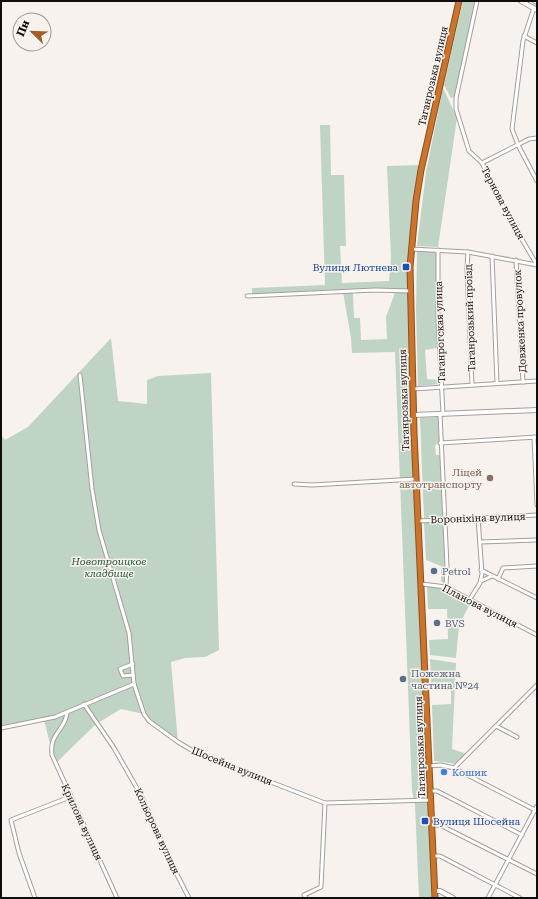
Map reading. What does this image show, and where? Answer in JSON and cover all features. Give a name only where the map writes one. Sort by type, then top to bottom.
[{"type":"highway","name":"Таганрозька вулиця","points":[[435,898],[430,800],[433,791],[429,766],[413,389],[410,291],[411,249],[421,170],[459,1]]},
{"type":"street","name":"Тернова вулиця","points":[[477,1],[456,98],[456,108],[468,148],[482,163],[507,214],[537,265]]},
{"type":"street","points":[[521,1],[536,9]]},
{"type":"street","points":[[536,2],[536,9],[524,36],[512,126],[518,145],[537,181]]},
{"type":"street","points":[[524,36],[537,43]]},
{"type":"street","points":[[482,163],[529,139],[537,138]]},
{"type":"street","points":[[411,249],[468,252],[537,265]]},
{"type":"street","name":"Таганрогская улица","points":[[438,250],[438,311],[442,387],[440,443],[445,520],[446,587]]},
{"type":"street","name":"Таганрозький проїзд","points":[[468,252],[467,269],[472,384]]},
{"type":"street","points":[[492,256],[497,383]]},
{"type":"street","name":"Довженка провулок","points":[[516,260],[523,382]]},
{"type":"street","points":[[247,296],[375,290],[410,291]]},
{"type":"street","name":"Шосейна вулиця","points":[[80,375],[92,489],[98,525],[129,633],[134,684],[144,714],[149,721],[178,742],[198,754],[325,803],[430,800]]},
{"type":"street","points":[[413,389],[537,381]]},
{"type":"street","points":[[414,415],[537,410]]},
{"type":"street","points":[[440,443],[536,437],[537,505]]},
{"type":"street","points":[[294,484],[312,485],[417,479]]},
{"type":"street","name":"Вороніхіна вулиця","points":[[419,521],[537,515]]},
{"type":"street","points":[[478,518],[481,570],[480,583]]},
{"type":"street","points":[[480,542],[537,540]]},
{"type":"street","points":[[498,579],[503,568],[537,566]]},
{"type":"street","points":[[481,570],[537,598]]},
{"type":"street","points":[[470,599],[483,579],[492,576]]},
{"type":"street","name":"Планова вулиця","points":[[422,584],[446,587],[537,635]]},
{"type":"street","points":[[133,664],[120,669],[124,676],[133,675]]},
{"type":"street","points":[[1,728],[35,722],[67,713],[84,704],[134,684]]},
{"type":"street","points":[[454,768],[536,686]]},
{"type":"street","name":"Кольорова вулиця","points":[[84,704],[114,748],[142,797],[170,861],[189,898]]},
{"type":"street","name":"Крилова вулиця","points":[[67,713],[66,718],[51,744],[55,764],[117,898]]},
{"type":"street","points":[[496,726],[517,737]]},
{"type":"street","points":[[429,766],[441,765],[454,768],[536,811]]},
{"type":"street","points":[[433,791],[522,835]]},
{"type":"street","points":[[35,898],[19,853],[11,820],[70,797]]},
{"type":"street","points":[[306,898],[304,895],[321,887],[325,803]]},
{"type":"street","points":[[488,898],[536,811],[537,806]]},
{"type":"street","points":[[432,824],[442,826],[537,874]]},
{"type":"street","points":[[433,856],[440,856],[520,898]]},
{"type":"street","points":[[435,891],[440,891],[453,898]]},
{"type":"green space","points":[[463,1],[476,1],[455,97],[451,98],[444,85]]},
{"type":"green space","points":[[443,88],[457,118],[438,247],[417,246],[426,172]]},
{"type":"green space","points":[[320,125],[330,125],[331,175],[344,175],[346,246],[340,246],[342,283],[389,281],[391,258],[387,166],[420,165],[409,247],[408,311],[433,898],[419,898],[415,805],[412,791],[395,352],[352,353],[351,338],[343,292],[252,296],[252,288],[325,285]],"holes":[[[396,290],[386,317],[387,339],[361,340],[360,318],[354,318],[353,292]]]},
{"type":"green space","points":[[417,250],[438,251],[439,345],[438,348],[425,350],[427,379],[440,380],[440,384],[418,386],[416,311]]},
{"type":"green space","name":"Новотроицкое кладбище","points":[[111,338],[118,401],[147,404],[147,380],[158,376],[211,373],[219,650],[205,657],[185,658],[171,662],[178,742],[155,727],[144,714],[121,709],[96,724],[55,764],[44,720],[1,728],[1,435],[5,440],[28,427]]},
{"type":"green space","points":[[438,417],[439,441],[435,446],[436,455],[440,455],[443,517],[424,518],[420,418]]},
{"type":"green space","points":[[443,521],[446,578],[445,582],[441,582],[441,566],[426,560],[424,522]]},
{"type":"green space","points":[[427,585],[441,587],[471,602],[459,625],[456,658],[430,655],[429,640],[448,639],[447,609],[428,609]]},
{"type":"green space","points":[[430,659],[456,663],[452,749],[467,754],[457,764],[434,761],[432,705],[451,704],[451,682],[431,683]]},
{"type":"place","name":"Вулиця Лютнева","points":[[406,267]]},
{"type":"place","name":"Ліцей автотранспорту","points":[[490,478]]},
{"type":"place","name":"Petrol","points":[[434,571]]},
{"type":"place","name":"BVS","points":[[437,623]]},
{"type":"place","name":"Пожежна частина №24","points":[[403,679]]},
{"type":"place","name":"Кошик","points":[[444,772]]},
{"type":"place","name":"Вулиця Шосейна","points":[[425,821]]}]
